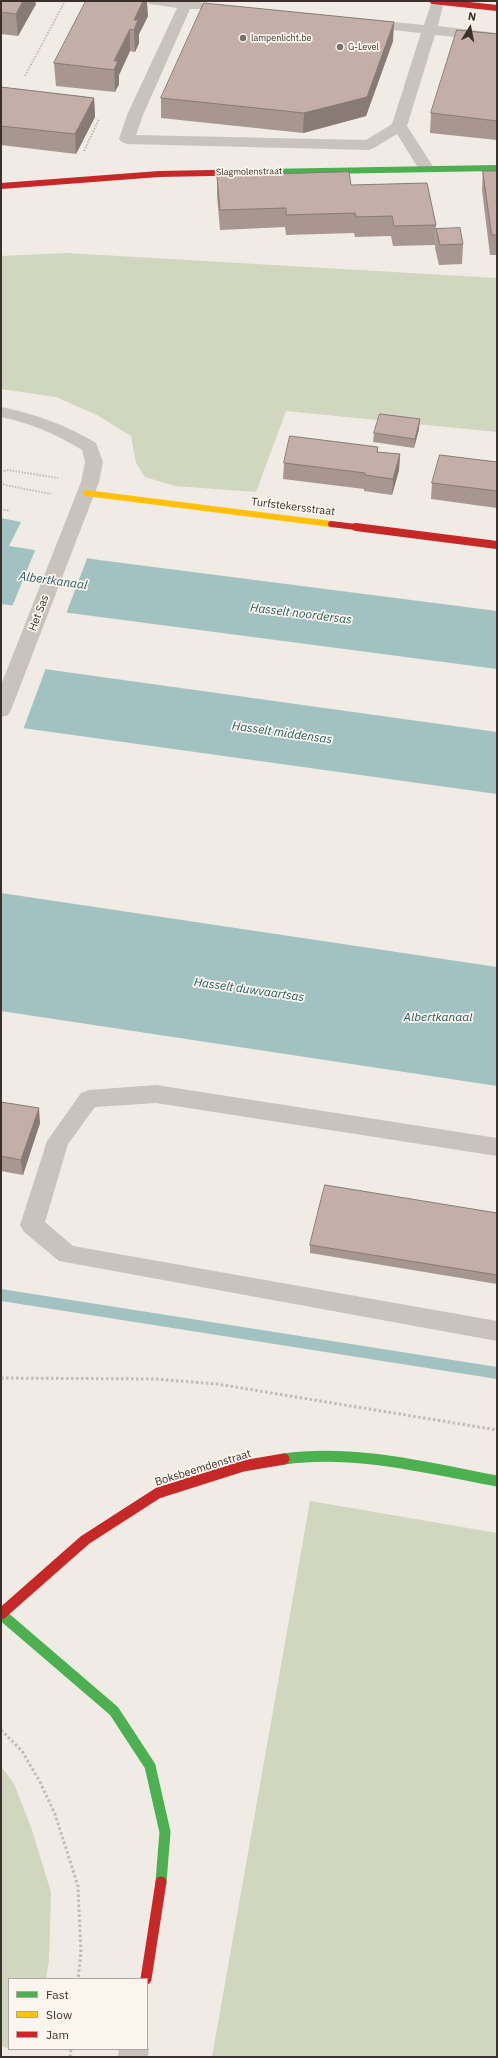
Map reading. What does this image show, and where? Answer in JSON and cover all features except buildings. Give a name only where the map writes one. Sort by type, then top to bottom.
[{"type":"street","points":[[154,1],[186,3],[217,8]]},
{"type":"street","points":[[433,1],[497,8]]},
{"type":"street","points":[[186,3],[135,115],[127,139],[370,145],[399,126],[438,2]]},
{"type":"street","points":[[351,22],[497,37]]},
{"type":"street","points":[[399,126],[426,168]]},
{"type":"street","name":"Slagmolenstraat","points":[[1,186],[159,174],[426,168],[497,168]]},
{"type":"street","name":"Het Sas","points":[[1,412],[23,416],[66,431],[90,447],[94,462],[86,493],[1,710]]},
{"type":"street","name":"Turfstekersstraat","points":[[86,493],[497,544]]},
{"type":"street","points":[[497,1147],[156,1094],[89,1098],[58,1141],[32,1225],[67,1254],[497,1331]]},
{"type":"street","name":"Boksbeemdenstraat","points":[[1,1614],[85,1540],[158,1493],[243,1466],[312,1455],[392,1462],[497,1481]]},
{"type":"street","points":[[1,1614],[114,1711],[150,1766],[164,1832],[160,1898],[146,1978]]},
{"type":"path","points":[[25,76],[65,1]]},
{"type":"path","points":[[69,181],[101,114]]},
{"type":"path","points":[[1,509],[10,511]]},
{"type":"path","points":[[1,1378],[155,1378],[217,1384],[497,1430]]},
{"type":"path","points":[[1,1730],[22,1751],[40,1782],[55,1814],[78,1886],[81,1953],[78,1978]]},
{"type":"green space","points":[[67,253],[497,278],[497,432],[286,411],[256,492],[175,486],[145,477],[136,463],[131,436],[97,415],[56,397],[1,389],[1,256]]},
{"type":"green space","points":[[310,1501],[497,1533],[497,2057],[212,2057]]},
{"type":"green space","points":[[1,1766],[14,1784],[31,1827],[51,1892],[49,1960],[46,1978],[8,1978],[8,2049],[1,2046]]},
{"type":"water","name":"Albertkanaal","points":[[1,518],[21,522],[9,546],[99,560],[497,611],[497,669],[1,604]]},
{"type":"water","name":"Hasselt middensas","points":[[1,663],[497,732],[497,794],[1,725]]},
{"type":"water","name":"Albertkanaal","points":[[1,893],[497,967],[497,1086],[1,1011]]},
{"type":"pier","points":[[36,548],[88,556],[66,614],[12,607]]},
{"type":"pier","points":[[1,661],[46,668],[23,730],[1,727]]},
{"type":"waterway","points":[[1,1295],[497,1373]]},
{"type":"traffic: fast","points":[[263,172],[497,168]]},
{"type":"traffic: fast","points":[[284,1459],[312,1455],[392,1462],[497,1481]]},
{"type":"traffic: fast","points":[[1,1614],[114,1711],[150,1766],[165,1832],[161,1882]]},
{"type":"traffic: slow","points":[[86,493],[331,524]]},
{"type":"traffic: jam","points":[[433,1],[497,8]]},
{"type":"traffic: jam","points":[[1,186],[159,174],[263,172]]},
{"type":"traffic: jam","points":[[331,524],[497,545]]},
{"type":"traffic: jam","points":[[1,1614],[85,1540],[158,1493],[243,1466],[284,1459]]},
{"type":"traffic: jam","points":[[146,1978],[161,1882]]},
{"type":"place","name":"lampenlicht.be","points":[[243,38]]},
{"type":"place","name":"G-Level","points":[[340,47]]},
{"type":"water label","name":"Hasselt noordersas","points":[[301,614]]},
{"type":"water label","name":"Hasselt duwvaartsas","points":[[249,990]]}]
